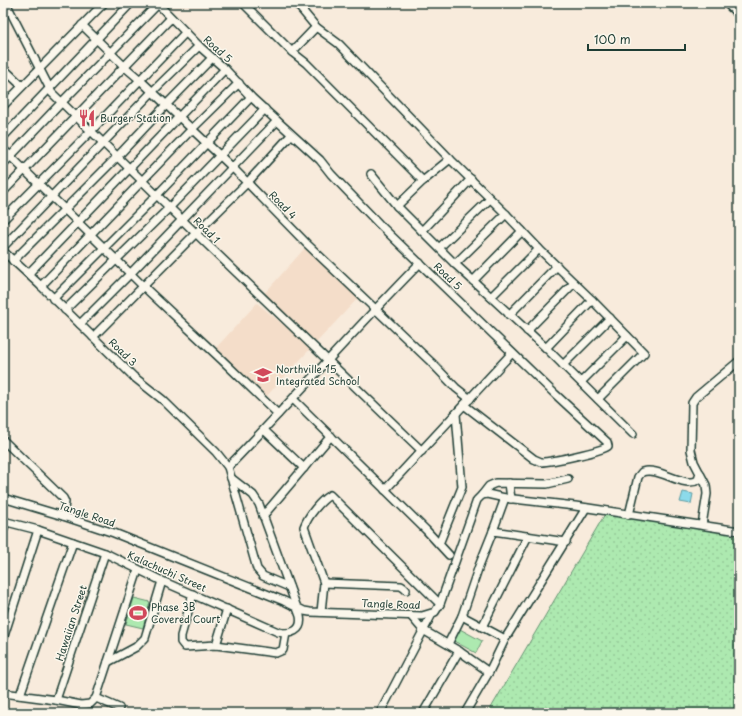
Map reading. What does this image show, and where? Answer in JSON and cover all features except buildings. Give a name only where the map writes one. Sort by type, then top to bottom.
[{"type":"street","name":"Road 1","points":[[6,3],[52,92],[422,451]]},
{"type":"street","points":[[3,106],[104,3]]},
{"type":"street","points":[[3,137],[131,3]]},
{"type":"street","points":[[3,164],[157,3]]},
{"type":"street","name":"Road 5","points":[[157,3],[291,135],[320,160],[353,198],[512,353],[607,442],[608,448],[541,462],[534,459],[464,405]]},
{"type":"street","points":[[243,3],[292,52],[306,63],[423,181]]},
{"type":"street","points":[[296,3],[316,27],[339,44],[539,249],[644,352],[598,399]]},
{"type":"street","points":[[726,3],[739,15]]},
{"type":"street","points":[[3,192],[171,18]]},
{"type":"street","name":"Road 4","points":[[82,24],[191,130],[233,168],[247,184],[274,208],[307,244],[470,400]]},
{"type":"street","points":[[292,52],[316,27]]},
{"type":"street","points":[[3,220],[186,32]]},
{"type":"street","points":[[3,248],[152,92],[199,46]]},
{"type":"street","points":[[13,261],[118,156],[212,58]]},
{"type":"street","points":[[3,68],[22,86]]},
{"type":"street","points":[[28,274],[225,69]]},
{"type":"street","points":[[41,286],[191,130],[239,83]]},
{"type":"street","points":[[3,94],[9,99]]},
{"type":"street","points":[[53,299],[251,96]]},
{"type":"street","points":[[65,310],[170,207],[265,109]]},
{"type":"street","points":[[80,324],[277,121]]},
{"type":"street","points":[[93,337],[247,184],[291,135]]},
{"type":"street","points":[[3,149],[103,248],[278,414]]},
{"type":"street","points":[[397,206],[423,181],[450,159]]},
{"type":"street","points":[[371,174],[397,206],[440,247],[455,264],[546,348],[633,434]]},
{"type":"street","points":[[422,231],[471,179]]},
{"type":"street","points":[[440,247],[490,199]]},
{"type":"street","points":[[455,264],[506,214]]},
{"type":"street","points":[[473,281],[522,231]]},
{"type":"street","points":[[491,297],[539,249]]},
{"type":"street","name":"Road 3","points":[[3,251],[134,376],[190,425],[228,467]]},
{"type":"street","points":[[289,586],[263,576],[257,569],[228,467],[293,399],[375,308],[420,263]]},
{"type":"street","points":[[509,315],[557,266]]},
{"type":"street","points":[[527,331],[574,283]]},
{"type":"street","points":[[546,348],[592,300]]},
{"type":"street","points":[[563,365],[610,318]]},
{"type":"street","points":[[581,382],[627,336]]},
{"type":"street","points":[[385,490],[512,353]]},
{"type":"street","points":[[702,525],[707,494],[706,485],[694,462],[691,450],[692,403],[696,397],[739,361]]},
{"type":"street","points":[[293,399],[440,544],[449,555]]},
{"type":"street","points":[[440,544],[462,487],[456,414]]},
{"type":"street","points":[[264,430],[304,468]]},
{"type":"street","points":[[263,516],[331,436]]},
{"type":"street","points":[[3,440],[64,498],[65,502],[63,516]]},
{"type":"street","points":[[629,515],[638,477],[642,472],[650,471],[690,483],[698,480],[700,473]]},
{"type":"street","points":[[193,594],[181,636],[182,644],[185,647],[216,645],[279,653],[285,646],[286,633],[294,632],[300,625],[300,616],[259,504],[253,495],[231,478]]},
{"type":"street","points":[[482,495],[492,484],[547,484],[568,479]]},
{"type":"street","points":[[448,644],[462,616],[479,566],[508,498],[509,483]]},
{"type":"street","points":[[482,495],[487,494],[739,531]]},
{"type":"street","points":[[321,612],[324,584],[304,527],[321,502],[330,495],[440,604]]},
{"type":"street","name":"Tangle Road","points":[[3,498],[114,533],[284,601],[304,611],[422,616],[432,614],[440,604],[477,500],[482,495]]},
{"type":"street","points":[[465,713],[489,672],[505,639],[586,508]]},
{"type":"street","points":[[3,531],[4,522]]},
{"type":"street","name":"Kalachuchi Street","points":[[4,522],[38,530],[105,553],[162,581],[278,632],[286,633]]},
{"type":"street","points":[[3,639],[38,530]]},
{"type":"street","points":[[493,531],[566,542]]},
{"type":"street","points":[[482,627],[528,536]]},
{"type":"street","points":[[20,695],[73,542]]},
{"type":"street","name":"Hawaiian Street","points":[[56,700],[105,553]]},
{"type":"street","points":[[3,693],[81,705],[90,704],[96,698],[120,621],[138,570]]},
{"type":"street","points":[[108,662],[136,647],[144,638],[162,581]]},
{"type":"street","points":[[324,584],[401,586],[406,590]]},
{"type":"street","points":[[216,645],[227,609]]},
{"type":"street","points":[[380,713],[432,614]]},
{"type":"street","points":[[411,616],[423,630],[459,651],[489,672]]},
{"type":"street","points":[[462,616],[505,639]]},
{"type":"street","points":[[423,713],[459,651]]},
{"type":"street","points":[[96,698],[119,708]]},
{"type":"shaded area","name":"Northville 15 Integrated School","points":[[305,248],[359,297],[315,344],[264,294]]},
{"type":"shaded area","name":"Northville 15 Integrated School","points":[[257,303],[311,348],[264,399],[214,350]]},
{"type":"green space","points":[[605,514],[739,533],[739,713],[488,713]]},
{"type":"green space","name":"Phase 3B Covered Court","points":[[134,598],[150,602],[143,628],[126,624]]},
{"type":"green space","points":[[458,628],[482,641],[476,653],[452,640]]},
{"type":"water","points":[[683,492],[693,494],[691,504],[680,502]]},
{"type":"place","name":"Burger Station","points":[[87,118]]},
{"type":"place","name":"Northville 15 Integrated School","points":[[263,375]]},
{"type":"place","name":"Phase 3B Covered Court","points":[[138,613]]}]
